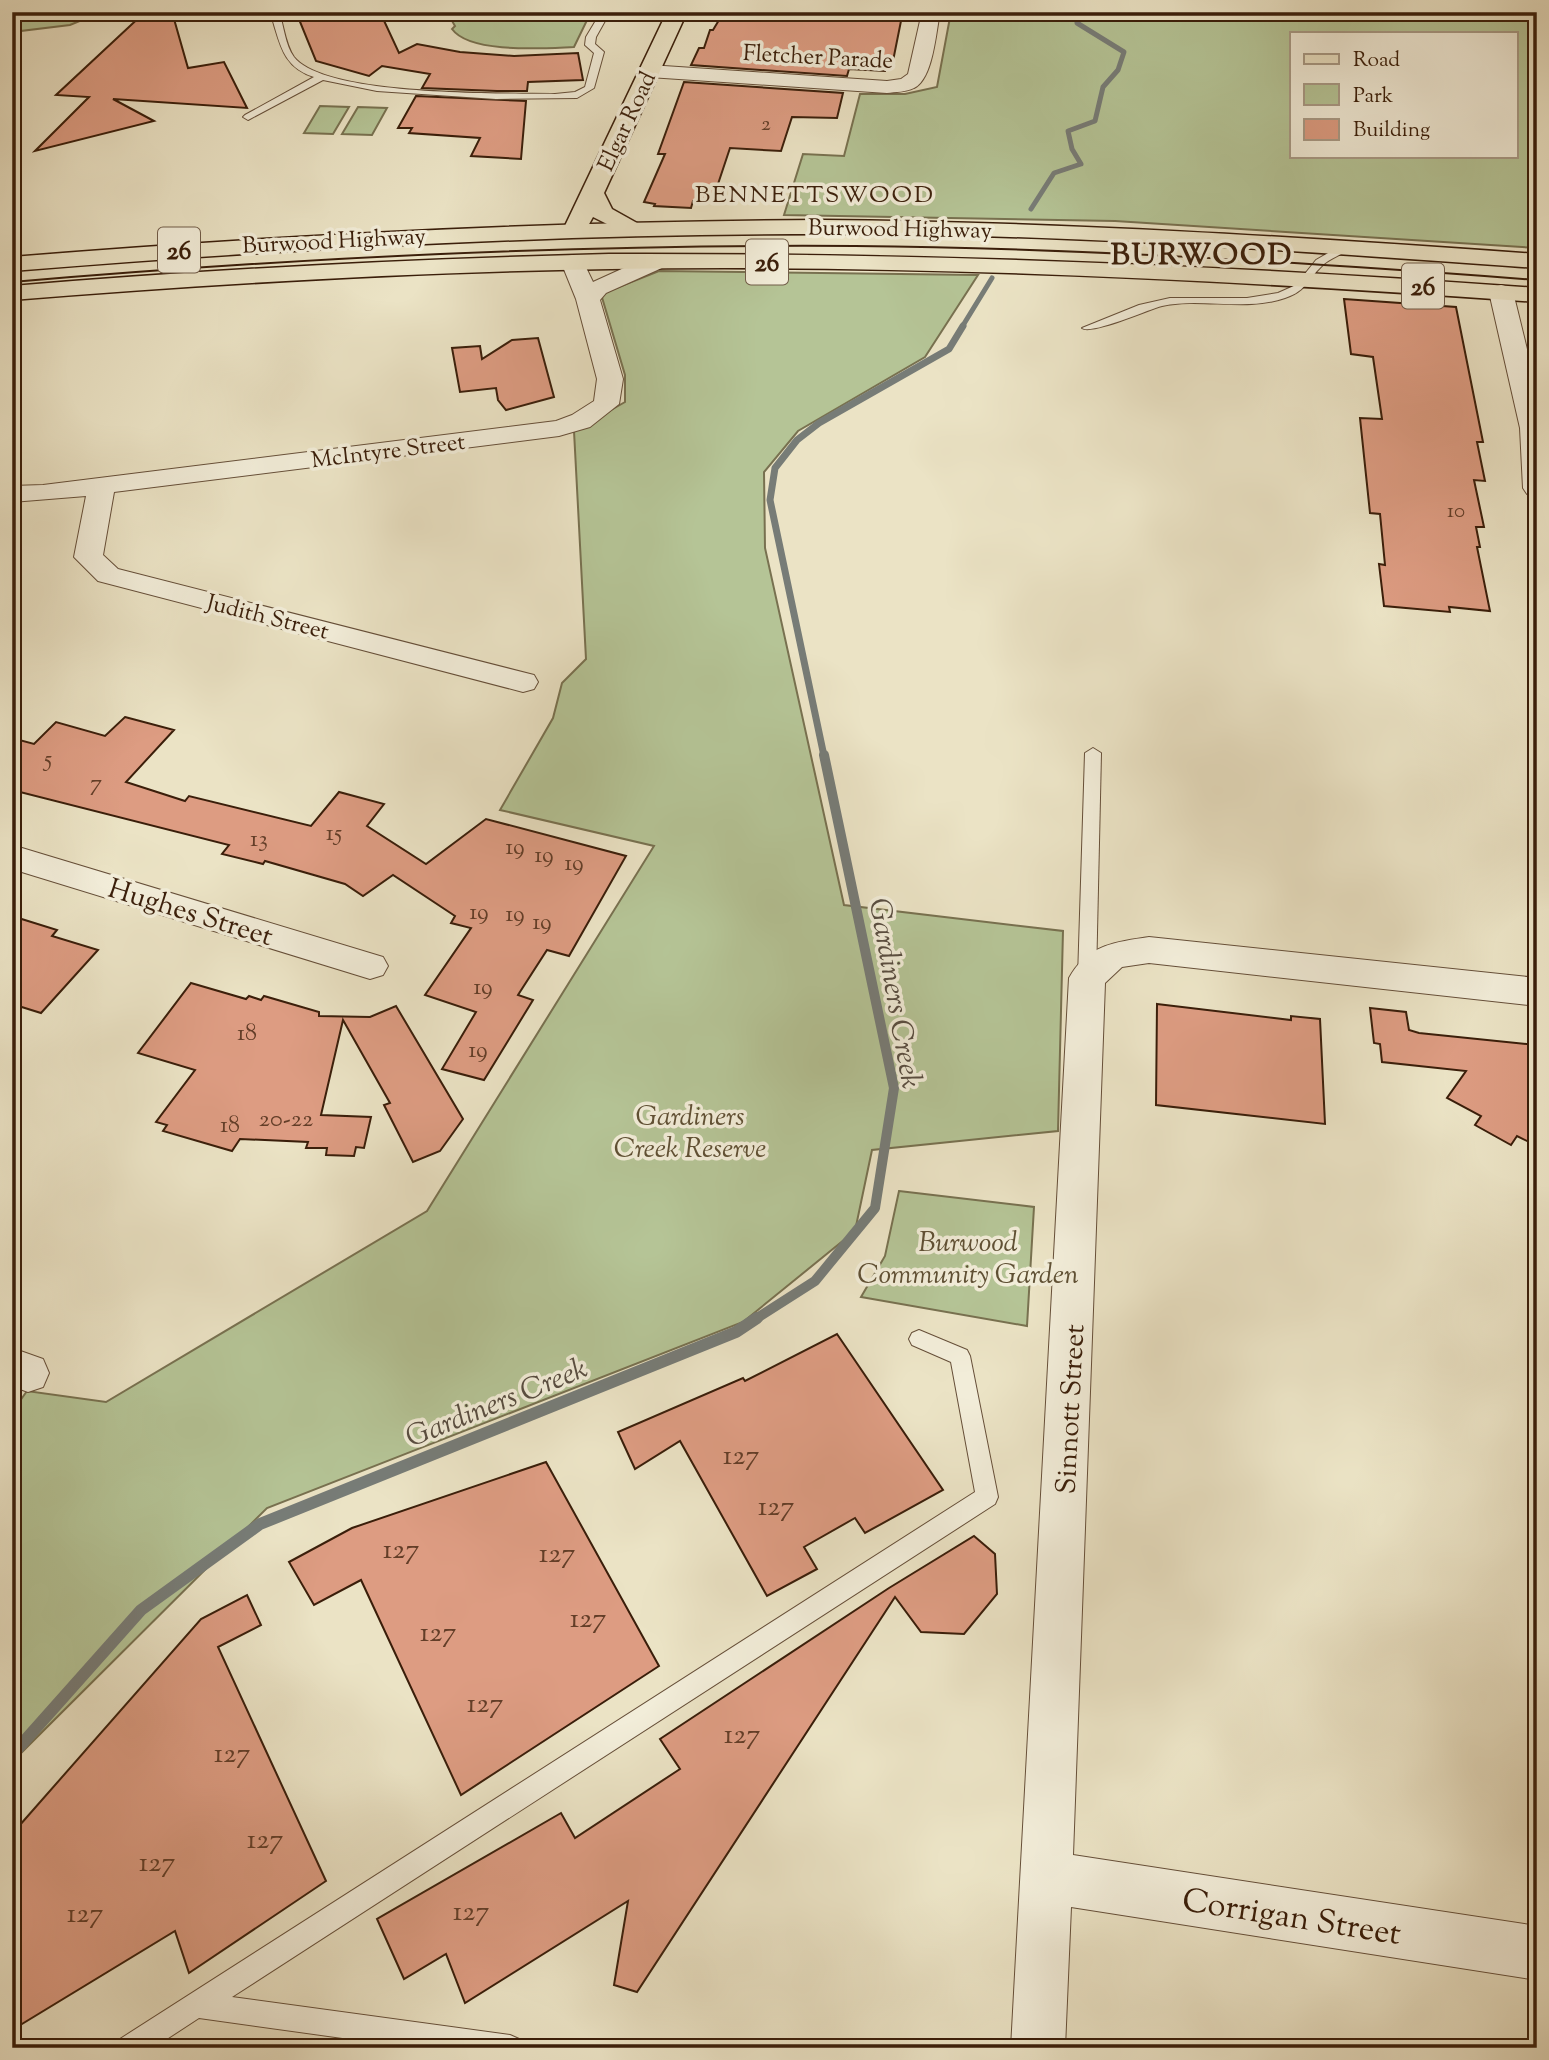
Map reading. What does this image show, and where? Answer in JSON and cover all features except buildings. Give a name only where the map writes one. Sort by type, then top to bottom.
[{"type":"main road","name":"Elgar Road","points":[[575,230],[677,12]]},
{"type":"main road","points":[[592,192],[603,213],[629,228]]},
{"type":"main road","name":"Burwood Highway","points":[[12,264],[345,239],[629,228],[942,228],[1192,237],[1537,261]]},
{"type":"main road","points":[[573,262],[575,230]]},
{"type":"main road","name":"Burwood Highway","points":[[12,293],[248,274],[435,265],[656,262],[960,264],[1308,278],[1537,295]]},
{"type":"street","name":"Fletcher Parade","points":[[649,71],[887,87],[907,84],[917,76],[931,12]]},
{"type":"street","name":"McIntyre Street","points":[[19,492],[102,486],[559,428],[581,421],[606,404],[610,379],[588,299],[573,262]]},
{"type":"street","points":[[588,299],[609,282],[656,262]]},
{"type":"street","points":[[1500,292],[1532,428],[1537,488]]},
{"type":"street","name":"Judith Street","points":[[102,486],[88,557],[108,575],[523,682]]},
{"type":"street","name":"Hughes Street","points":[[12,857],[370,966]]},
{"type":"street","points":[[1087,978],[1112,956],[1149,950],[1537,992]]},
{"type":"street","name":"Sinnott Street","points":[[1038,2048],[1087,978]]},
{"type":"street","name":"Corrigan Street","points":[[1047,1877],[1537,1953]]},
{"type":"lane","points":[[274,12],[289,57],[295,64],[320,78],[360,87],[536,97],[576,95],[589,88],[598,52],[590,46],[592,37],[606,12]]},
{"type":"lane","points":[[248,117],[320,78]]},
{"type":"lane","points":[[1088,328],[1162,302],[1270,299],[1288,293],[1308,278],[1320,262],[1346,247]]},
{"type":"lane","points":[[1087,978],[1093,753]]},
{"type":"lane","points":[[129,2048],[987,1497],[960,1356],[919,1339]]},
{"type":"lane","points":[[197,2005],[510,2048]]},
{"type":"green space","points":[[12,12],[82,12],[82,20],[70,25],[12,32]]},
{"type":"green space","points":[[447,12],[591,12],[574,47],[509,48],[461,37],[452,29],[455,26]]},
{"type":"green space","points":[[951,12],[1530,12],[1537,35],[1537,248],[1115,221],[784,215],[803,154],[844,156],[860,94],[905,94],[937,87]]},
{"type":"green space","points":[[320,106],[349,107],[333,134],[304,133]]},
{"type":"green space","points":[[358,107],[387,108],[372,135],[342,134]]},
{"type":"green space","name":"Gardiners Creek Reserve","points":[[659,271],[978,275],[925,357],[798,431],[764,472],[765,548],[844,905],[1063,931],[1058,1131],[872,1150],[855,1231],[743,1322],[267,1508],[12,1762],[12,1412],[27,1391],[106,1402],[427,1211],[654,846],[500,810],[553,718],[562,683],[586,659],[574,431],[625,402],[625,375],[601,294]]},
{"type":"green space","name":"Burwood Community Garden","points":[[899,1191],[1034,1207],[1027,1326],[861,1297],[885,1256]]},
{"type":"waterway","name":"Gardiners Creek","points":[[1031,209],[1054,173],[1081,164],[1072,149],[1068,131],[1095,121],[1103,87],[1118,70],[1124,52],[1077,23],[1077,12]]},
{"type":"waterway","name":"Gardiners Creek","points":[[962,327],[992,278]]},
{"type":"waterway","name":"Gardiners Creek","points":[[824,756],[770,500],[775,468],[797,440],[819,423],[949,349],[963,326]]},
{"type":"waterway","name":"Gardiners Creek","points":[[754,1320],[815,1281],[875,1208],[894,1088],[824,755]]},
{"type":"waterway","name":"Gardiners Creek","points":[[12,1755],[141,1610],[260,1524],[736,1332],[754,1320]]},
{"type":"tram line","points":[[12,282],[433,254],[749,246],[940,247],[1111,253],[1537,280]]},
{"type":"district","name":"BENNETTSWOOD","points":[[815,194]]},
{"type":"district","name":"BURWOOD","points":[[1202,254]]}]
